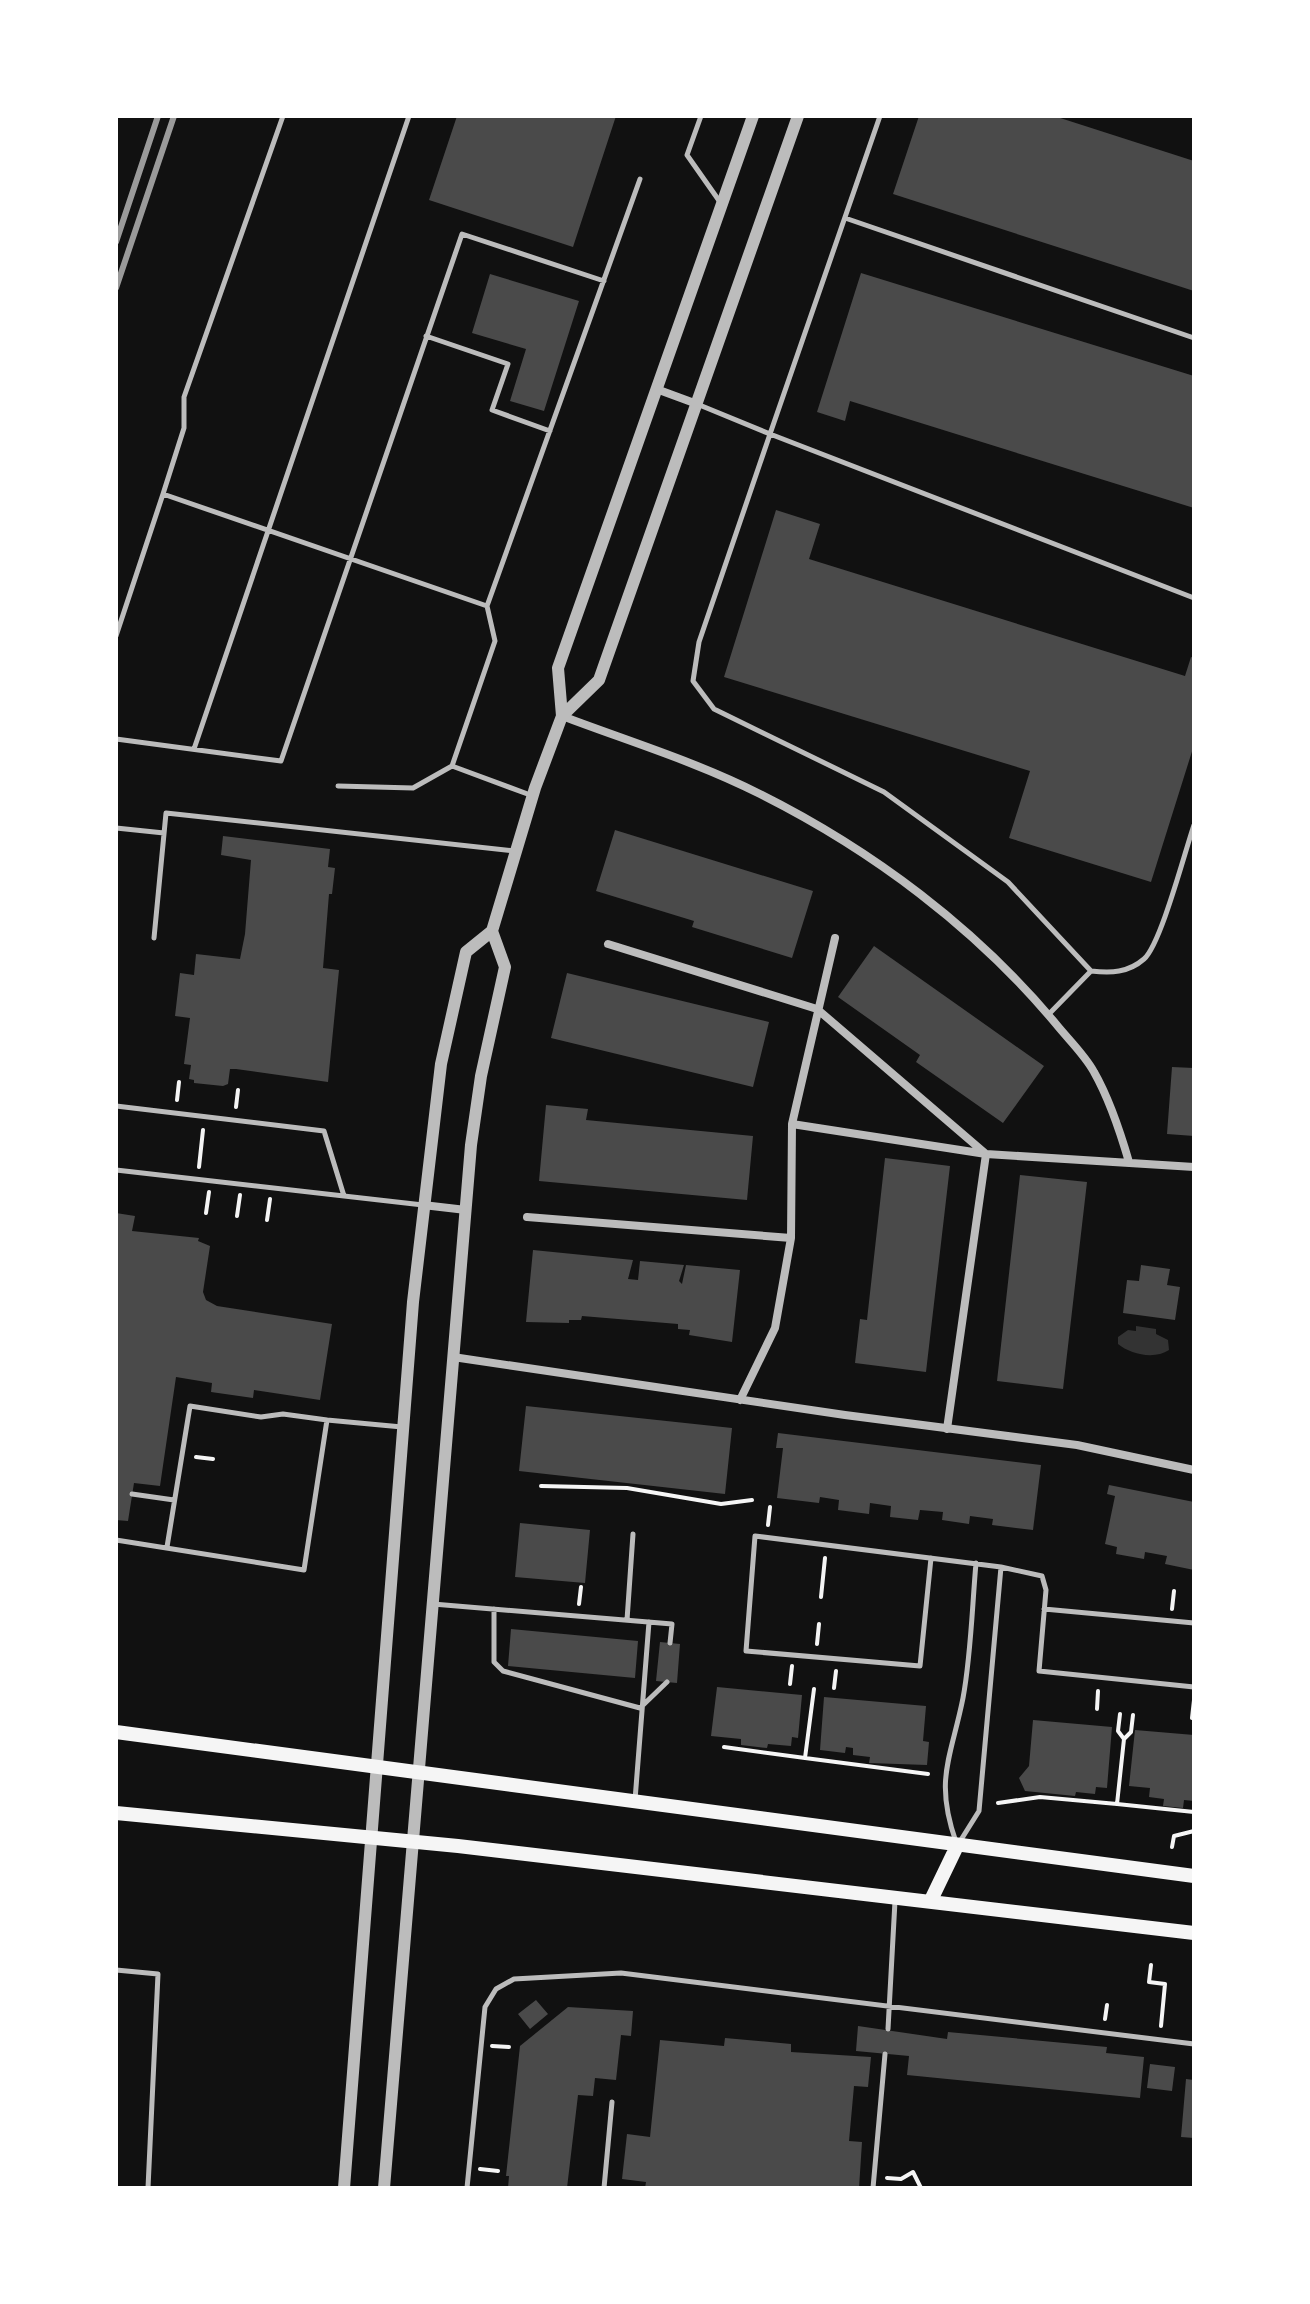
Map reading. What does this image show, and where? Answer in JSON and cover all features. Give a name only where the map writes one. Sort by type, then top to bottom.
[{"type":"main road","points":[[116,1732],[1194,1876]]},
{"type":"main road","points":[[116,1813],[372,1837],[1194,1933]]},
{"type":"main road","points":[[931,1900],[957,1846]]},
{"type":"street","points":[[344,2188],[403,1427],[423,1205],[441,1064],[466,952],[492,931],[533,796],[562,716],[558,668],[659,390],[753,116]]},
{"type":"street","points":[[562,716],[599,680],[798,116]]},
{"type":"street","points":[[659,390],[697,404]]},
{"type":"street","points":[[562,716],[695,765],[820,826],[935,906],[988,952],[1048,1015],[1093,1069],[1116,1120],[1129,1162]]},
{"type":"street","points":[[384,2188],[466,1210],[481,1076],[505,967],[492,931]]},
{"type":"street","points":[[740,1400],[775,1328],[791,1238],[792,1124],[835,938]]},
{"type":"street","points":[[608,944],[817,1009],[986,1154]]},
{"type":"street","points":[[792,1124],[986,1154],[1194,1167]]},
{"type":"street","points":[[947,1429],[986,1154]]},
{"type":"street","points":[[423,1205],[466,1210]]},
{"type":"street","points":[[527,1217],[791,1238]]},
{"type":"street","points":[[453,1357],[740,1400],[1077,1445],[1194,1470]]},
{"type":"lane","points":[[116,636],[184,428],[184,397],[283,116]]},
{"type":"lane","points":[[194,749],[409,116]]},
{"type":"lane","points":[[701,116],[687,155],[721,204]]},
{"type":"lane","points":[[880,116],[699,642],[693,681],[714,709],[884,792],[1008,882],[1091,971],[1118,973],[1145,958],[1159,930],[1194,825]]},
{"type":"lane","points":[[338,786],[413,788],[452,766],[495,641],[487,606],[640,179]]},
{"type":"lane","points":[[845,218],[1194,338]]},
{"type":"lane","points":[[116,739],[281,761],[347,560],[462,234],[604,281]]},
{"type":"lane","points":[[426,336],[508,364],[492,410],[550,431]]},
{"type":"lane","points":[[697,404],[1194,598]]},
{"type":"lane","points":[[163,494],[487,606]]},
{"type":"lane","points":[[452,766],[533,796]]},
{"type":"lane","points":[[154,938],[166,813],[516,851]]},
{"type":"lane","points":[[116,828],[164,833]]},
{"type":"lane","points":[[1048,1015],[1091,971]]},
{"type":"lane","points":[[116,1106],[324,1131],[344,1196]]},
{"type":"lane","points":[[116,1170],[423,1205]]},
{"type":"lane","points":[[167,1547],[190,1406],[261,1417],[283,1414],[403,1427]]},
{"type":"lane","points":[[116,1540],[304,1570],[327,1420]]},
{"type":"lane","points":[[132,1494],[174,1500]]},
{"type":"lane","points":[[627,1620],[633,1534]]},
{"type":"lane","points":[[931,1558],[920,1666],[746,1651],[755,1536],[976,1563],[1042,1576],[1046,1590],[1039,1671],[1194,1687]]},
{"type":"lane","points":[[957,1846],[944,1808],[948,1751],[963,1697],[976,1563]]},
{"type":"lane","points":[[957,1846],[979,1811],[1001,1567]]},
{"type":"lane","points":[[432,1604],[672,1624],[670,1643]]},
{"type":"lane","points":[[494,1609],[494,1662],[503,1671],[640,1708]]},
{"type":"lane","points":[[1044,1609],[1194,1623]]},
{"type":"lane","points":[[635,1802],[649,1622]]},
{"type":"lane","points":[[640,1708],[667,1682]]},
{"type":"lane","points":[[888,2029],[896,1896]]},
{"type":"lane","points":[[116,1970],[158,1974],[148,2188]]},
{"type":"lane","points":[[467,2188],[485,2007],[496,1989],[514,1979],[621,1973],[1194,2044]]},
{"type":"lane","points":[[873,2188],[885,2054]]},
{"type":"lane","points":[[604,2188],[612,2102]]},
{"type":"path","points":[[177,1101],[179,1082]]},
{"type":"path","points":[[236,1108],[238,1090]]},
{"type":"path","points":[[199,1167],[203,1130]]},
{"type":"path","points":[[206,1213],[209,1194]]},
{"type":"path","points":[[237,1216],[239,1198]]},
{"type":"path","points":[[267,1220],[270,1201]]},
{"type":"path","points":[[194,1457],[213,1459]]},
{"type":"path","points":[[541,1486],[627,1488],[721,1504],[752,1500]]},
{"type":"path","points":[[768,1524],[770,1507]]},
{"type":"path","points":[[821,1597],[825,1558]]},
{"type":"path","points":[[579,1604],[581,1587]]},
{"type":"path","points":[[1172,1608],[1174,1591]]},
{"type":"path","points":[[817,1644],[819,1624]]},
{"type":"path","points":[[790,1684],[792,1667]]},
{"type":"path","points":[[834,1688],[836,1671]]},
{"type":"path","points":[[805,1758],[814,1689]]},
{"type":"path","points":[[1097,1709],[1098,1692]]},
{"type":"path","points":[[1192,1718],[1194,1700]]},
{"type":"path","points":[[1120,1714],[1118,1731],[1124,1739]]},
{"type":"path","points":[[1117,1804],[1124,1739],[1131,1732],[1133,1715]]},
{"type":"path","points":[[724,1747],[928,1774]]},
{"type":"path","points":[[998,1803],[1040,1797],[1194,1812]]},
{"type":"path","points":[[1172,1847],[1174,1836],[1194,1831]]},
{"type":"path","points":[[1151,1965],[1149,1982],[1165,1984],[1161,2026]]},
{"type":"path","points":[[1105,2021],[1107,2005]]},
{"type":"path","points":[[493,2046],[509,2047]]},
{"type":"path","points":[[481,2170],[498,2171]]},
{"type":"path","points":[[887,2178],[901,2179],[913,2172],[921,2188]]},
{"type":"shaded area","points":[[1136,1326],[1156,1329],[1156,1334],[1168,1340],[1169,1350],[1156,1355],[1142,1354],[1118,1344],[1118,1337],[1128,1330],[1136,1331]]},
{"type":"building","points":[[457,116],[616,116],[573,247],[429,200]]},
{"type":"building","points":[[919,116],[1054,116],[1194,161],[1194,291],[893,194]]},
{"type":"building","points":[[861,273],[1194,376],[1194,508],[850,401],[845,421],[817,412]]},
{"type":"building","points":[[490,274],[579,301],[544,411],[510,401],[526,349],[472,333]]},
{"type":"building","points":[[776,510],[820,524],[809,559],[1185,676],[1191,657],[1194,658],[1194,745],[1151,882],[1009,838],[1030,771],[724,677]]},
{"type":"building","points":[[615,830],[813,891],[792,958],[692,927],[694,921],[596,891]]},
{"type":"building","points":[[223,836],[330,849],[328,867],[335,868],[332,894],[329,894],[323,968],[339,970],[328,1082],[236,1069],[230,1069],[228,1084],[223,1086],[194,1083],[189,1079],[191,1065],[184,1064],[190,1018],[175,1016],[180,973],[194,975],[196,954],[240,959],[245,934],[251,860],[221,855]]},
{"type":"building","points":[[874,946],[1044,1066],[1003,1123],[916,1062],[920,1055],[838,997]]},
{"type":"building","points":[[567,973],[769,1022],[753,1087],[551,1038]]},
{"type":"building","points":[[1172,1067],[1194,1068],[1194,1136],[1167,1134]]},
{"type":"building","points":[[546,1105],[588,1109],[586,1120],[753,1136],[747,1200],[539,1181]]},
{"type":"building","points":[[885,1158],[950,1166],[926,1372],[855,1363],[860,1319],[867,1320]]},
{"type":"building","points":[[1020,1175],[1087,1182],[1063,1389],[997,1381]]},
{"type":"building","points":[[116,1213],[135,1216],[132,1231],[199,1238],[198,1241],[210,1246],[203,1292],[206,1300],[217,1306],[332,1324],[320,1400],[254,1390],[253,1398],[211,1392],[212,1383],[176,1377],[160,1486],[134,1483],[128,1521],[116,1520]]},
{"type":"building","points":[[533,1250],[633,1260],[628,1279],[638,1280],[640,1261],[684,1265],[679,1281],[682,1284],[686,1265],[740,1270],[732,1342],[689,1335],[690,1330],[678,1329],[678,1324],[582,1316],[581,1320],[569,1320],[569,1323],[526,1322]]},
{"type":"building","points":[[1141,1265],[1170,1269],[1167,1285],[1180,1287],[1175,1320],[1123,1313],[1127,1280],[1139,1281]]},
{"type":"building","points":[[526,1406],[732,1428],[725,1494],[519,1471]]},
{"type":"building","points":[[778,1433],[1041,1465],[1033,1530],[992,1525],[993,1519],[970,1516],[969,1524],[942,1520],[943,1512],[920,1510],[918,1520],[890,1517],[891,1506],[870,1503],[869,1514],[838,1510],[839,1500],[820,1497],[819,1503],[777,1498],[783,1448],[776,1448]]},
{"type":"building","points":[[1109,1485],[1194,1502],[1194,1570],[1165,1564],[1167,1556],[1145,1552],[1144,1559],[1116,1554],[1117,1547],[1105,1544],[1115,1496],[1107,1494]]},
{"type":"building","points":[[520,1523],[590,1530],[585,1583],[515,1577]]},
{"type":"building","points":[[511,1629],[638,1641],[635,1678],[508,1666]]},
{"type":"building","points":[[660,1642],[680,1644],[677,1683],[656,1681]]},
{"type":"building","points":[[717,1687],[802,1695],[798,1738],[792,1737],[791,1746],[768,1744],[767,1748],[741,1745],[741,1739],[711,1736]]},
{"type":"building","points":[[824,1697],[926,1706],[923,1741],[929,1742],[927,1765],[869,1763],[870,1757],[853,1755],[853,1748],[846,1747],[845,1753],[820,1750]]},
{"type":"building","points":[[1033,1720],[1112,1727],[1107,1788],[1096,1787],[1095,1794],[1076,1792],[1075,1796],[1025,1791],[1019,1778],[1029,1766]]},
{"type":"building","points":[[1135,1730],[1194,1735],[1194,1801],[1184,1800],[1183,1808],[1163,1806],[1164,1799],[1149,1797],[1150,1788],[1129,1786]]},
{"type":"building","points":[[536,2000],[548,2014],[530,2029],[518,2014]]},
{"type":"building","points":[[568,2007],[633,2011],[631,2036],[621,2035],[616,2080],[595,2078],[593,2096],[578,2095],[567,2188],[508,2188],[509,2176],[506,2176],[520,2046]]},
{"type":"building","points":[[858,2026],[947,2039],[948,2032],[1107,2047],[1106,2053],[1144,2057],[1140,2098],[907,2075],[909,2056],[856,2051]]},
{"type":"building","points":[[725,2038],[791,2044],[791,2052],[871,2057],[868,2087],[854,2086],[849,2141],[862,2142],[859,2188],[645,2188],[646,2182],[622,2179],[627,2134],[650,2137],[660,2040],[724,2046]]},
{"type":"building","points":[[1150,2064],[1175,2067],[1172,2091],[1147,2088]]},
{"type":"building","points":[[1186,2079],[1194,2080],[1194,2138],[1181,2137]]},
{"type":"railway","points":[[116,242],[158,116]]},
{"type":"railway","points":[[116,288],[174,116]]}]
